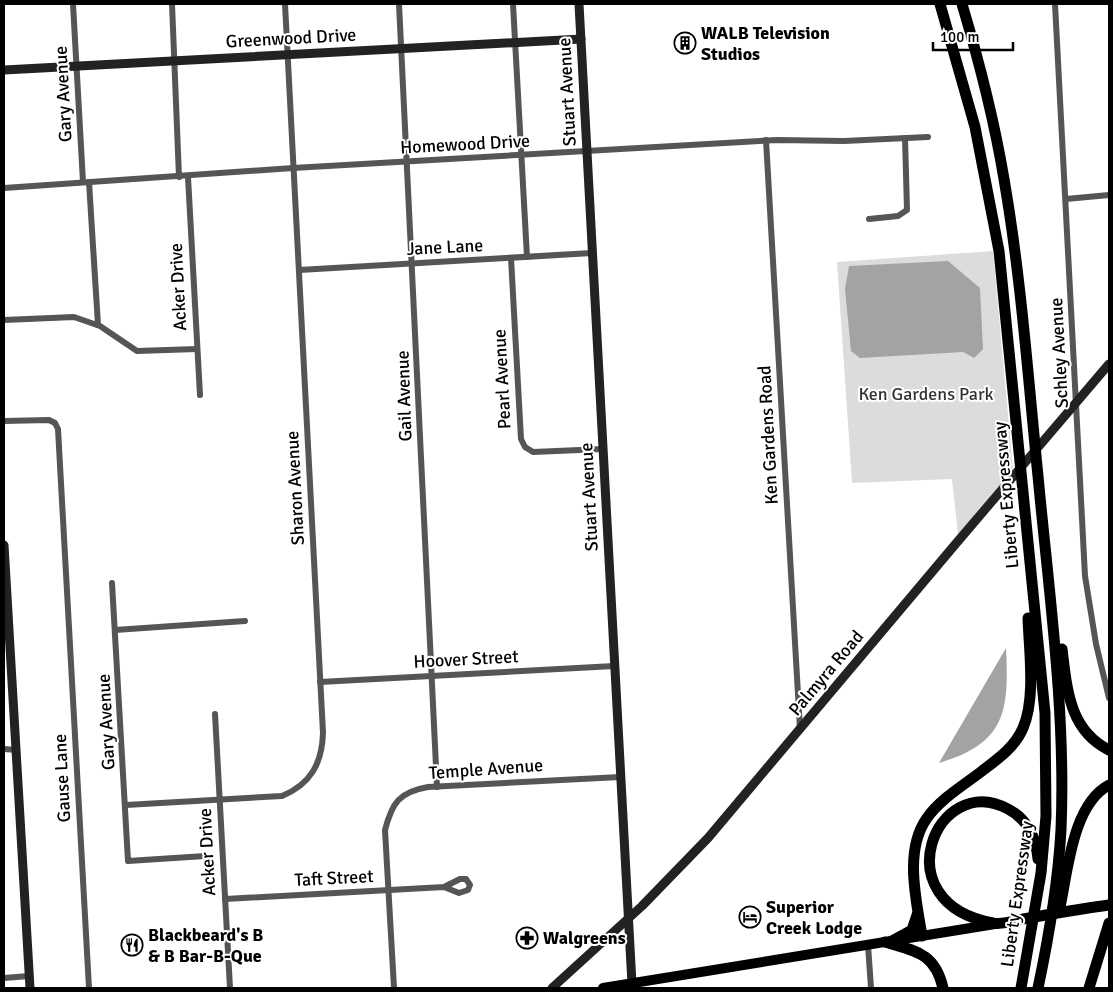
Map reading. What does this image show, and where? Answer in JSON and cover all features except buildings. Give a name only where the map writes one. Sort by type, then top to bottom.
[{"type":"highway","name":"Liberty Expressway","points":[[940,4],[970,103],[991,203],[1004,298],[1018,441],[1033,633],[1045,714],[1046,816],[1039,886],[1021,988]]},
{"type":"highway","name":"Liberty Expressway","points":[[962,4],[985,86],[1004,177],[1018,274],[1055,626],[1062,755],[1060,885]]},
{"type":"highway","points":[[1055,626],[1068,695],[1074,716],[1091,738],[1109,750]]},
{"type":"highway","points":[[922,936],[914,853],[918,834],[922,825],[942,803],[1014,744],[1024,726],[1029,704],[1033,633]]},
{"type":"highway","points":[[1038,988],[1049,946],[1060,885],[1083,810],[1095,795],[1109,784]]},
{"type":"highway","points":[[1039,886],[1035,841],[1019,817],[997,804],[979,802],[951,814],[938,827],[932,842],[929,865],[933,882],[942,897],[956,909],[995,924],[1109,903]]},
{"type":"highway","points":[[888,942],[912,930],[917,918],[918,903]]},
{"type":"highway","points":[[1089,988],[1109,923]]},
{"type":"highway","points":[[888,942],[918,951],[929,959],[937,970],[943,988]]},
{"type":"main road","points":[[604,988],[632,986],[995,924]]},
{"type":"street","name":"Gary Avenue","points":[[72,4],[98,325]]},
{"type":"street","points":[[172,4],[179,177]]},
{"type":"street","name":"Sharon Avenue","points":[[126,805],[282,796],[297,788],[310,777],[322,754],[323,733],[285,4]]},
{"type":"street","name":"Gail Avenue","points":[[400,4],[438,786]]},
{"type":"street","points":[[513,4],[527,257]]},
{"type":"street","name":"Stuart Avenue","points":[[579,4],[632,986]]},
{"type":"street","name":"Schley Avenue","points":[[1056,4],[1085,576],[1096,644],[1109,698]]},
{"type":"street","name":"Greenwood Drive","points":[[4,70],[581,39]]},
{"type":"street","name":"Homewood Drive","points":[[4,188],[188,177],[294,168],[766,140],[807,139],[844,141],[928,137]]},
{"type":"street","points":[[869,219],[898,216],[907,210],[905,138]]},
{"type":"street","name":"Ken Gardens Road","points":[[766,140],[800,729]]},
{"type":"street","name":"Acker Drive","points":[[188,177],[200,395]]},
{"type":"street","points":[[1066,199],[1109,195]]},
{"type":"street","name":"Jane Lane","points":[[299,270],[592,253]]},
{"type":"street","name":"Pearl Avenue","points":[[511,258],[521,439],[525,447],[533,452],[603,449]]},
{"type":"street","points":[[4,320],[74,318],[98,325],[138,351],[197,350]]},
{"type":"street","name":"Palmyra Road","points":[[552,988],[629,918],[708,838],[1109,364]]},
{"type":"street","name":"Gause Lane","points":[[4,421],[50,420],[58,428],[89,988]]},
{"type":"street","points":[[4,544],[30,988]]},
{"type":"street","name":"Gary Avenue","points":[[112,583],[128,861],[205,856]]},
{"type":"street","points":[[115,630],[245,621]]},
{"type":"street","name":"Hoover Street","points":[[320,682],[614,666]]},
{"type":"street","name":"Acker Drive","points":[[215,714],[230,988]]},
{"type":"street","points":[[4,750],[17,750]]},
{"type":"street","name":"Temple Avenue","points":[[394,988],[386,830],[394,805],[409,792],[438,786],[620,777]]},
{"type":"street","name":"Taft Street","points":[[225,900],[444,888]]},
{"type":"street","points":[[868,945],[871,988]]},
{"type":"street","points":[[4,978],[30,976]]},
{"type":"green space","name":"Ken Gardens Park","points":[[993,251],[1013,469],[958,535],[952,479],[852,483],[837,262]]},
{"type":"shaded area","points":[[948,261],[980,288],[983,349],[974,358],[963,352],[860,358],[851,351],[845,289],[849,266]]},
{"type":"shaded area","points":[[1006,648],[1006,690],[1004,707],[999,722],[978,745],[961,755],[939,763]]},
{"type":"place","name":"WALB Television Studios","points":[[685,43]]},
{"type":"place","name":"Superior Creek Lodge","points":[[750,917]]},
{"type":"place","name":"Walgreens","points":[[527,938]]},
{"type":"place","name":"Blackbeard's B & B Bar-B-Que","points":[[132,945]]}]
